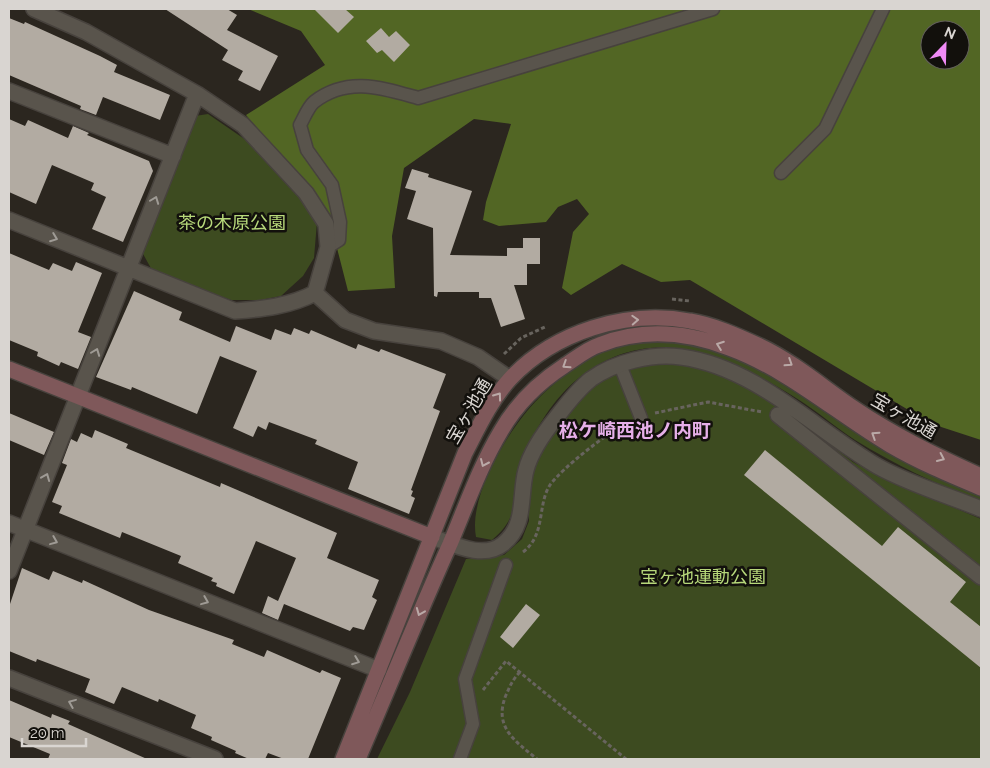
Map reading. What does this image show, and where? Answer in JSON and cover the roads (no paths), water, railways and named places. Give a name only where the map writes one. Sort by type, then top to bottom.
[{"type":"street","points":[[9,220],[129,267],[235,312],[298,302],[315,293],[328,247],[326,224],[306,193],[243,125],[197,94],[86,32],[34,9]]},
{"type":"street","points":[[9,91],[173,156]]},
{"type":"street","points":[[9,572],[197,94]]},
{"type":"street","points":[[315,293],[345,320],[374,331],[441,341],[478,357],[510,379]]},
{"type":"street","name":"宝ヶ池通","points":[[343,759],[465,453],[494,400],[510,379],[534,358],[587,329],[618,321],[688,320],[714,327],[762,347],[908,442],[981,476]]},
{"type":"street","name":"宝ヶ池通","points":[[358,759],[487,457],[501,430],[529,392],[597,345],[621,338],[650,334],[701,338],[758,360],[785,375],[890,445],[981,488]]},
{"type":"street","points":[[9,370],[450,543],[477,551],[492,549],[503,544],[519,523],[526,469],[534,450],[573,396],[591,380],[620,365],[659,356],[680,356],[723,370],[756,384],[879,467],[981,509]]},
{"type":"street","points":[[778,415],[981,576]]},
{"type":"street","points":[[9,523],[379,670]]},
{"type":"street","points":[[9,678],[215,759]]},
{"type":"lane","points":[[328,247],[339,240],[340,222],[332,185],[307,150],[300,125],[313,103],[340,89],[374,86],[418,98],[713,9]]},
{"type":"lane","points":[[781,173],[825,129],[883,9]]},
{"type":"lane","points":[[620,365],[641,418]]},
{"type":"lane","points":[[460,759],[474,724],[465,678],[506,564]]},
{"type":"district","name":"松ケ崎西池ノ内町","points":[[635,430]]},
{"type":"park label","name":"茶の木原公園","points":[[232,223]]},
{"type":"park label","name":"宝ヶ池運動公園","points":[[703,577]]}]
